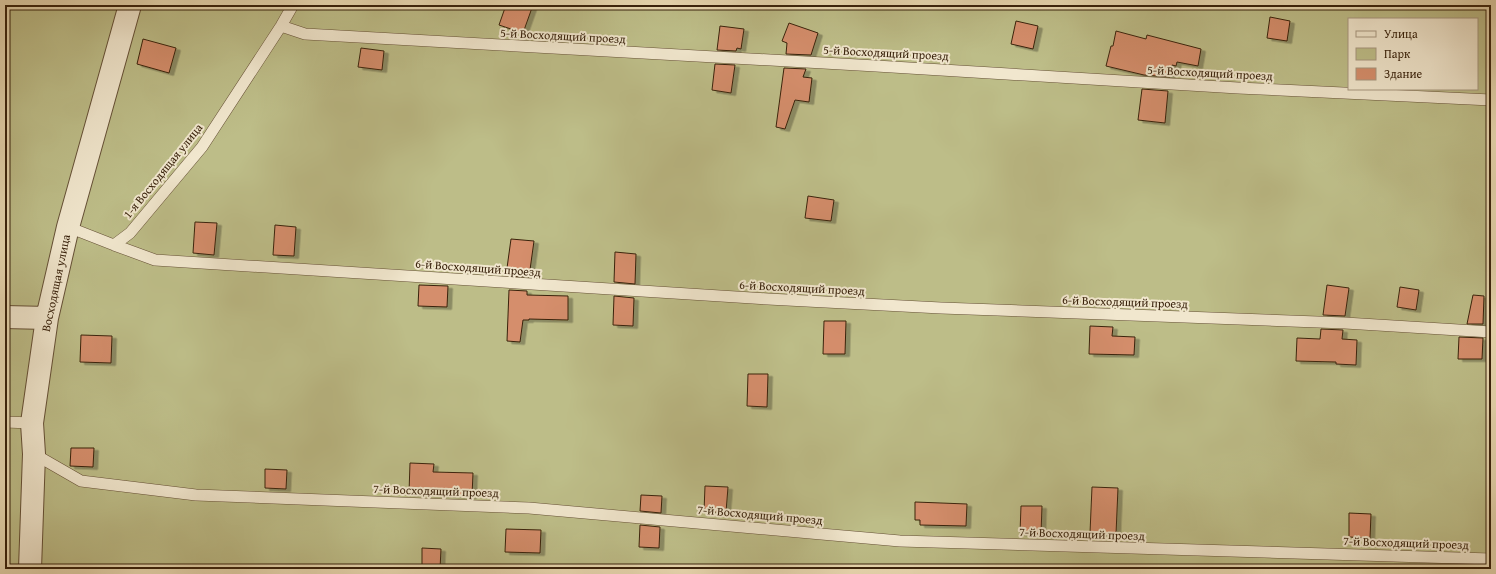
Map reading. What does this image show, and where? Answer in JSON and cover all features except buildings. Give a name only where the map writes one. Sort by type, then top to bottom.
[{"type":"street","name":"Восходящая улица","points":[[30,569],[34,454],[32,423],[47,318],[68,228],[130,5]]},
{"type":"street","points":[[5,317],[47,318]]},
{"type":"lane","name":"1-я Восходящая улица","points":[[114,246],[130,234],[202,147],[281,26],[293,5]]},
{"type":"lane","name":"5-й Восходящий проезд","points":[[281,26],[305,34],[313,35],[868,65],[1238,88],[1491,100]]},
{"type":"lane","points":[[68,228],[114,246]]},
{"type":"lane","name":"6-й Восходящий проезд","points":[[114,246],[155,260],[712,296],[941,308],[1345,324],[1491,332]]},
{"type":"lane","points":[[5,422],[32,423]]},
{"type":"lane","name":"7-й Восходящий проезд","points":[[34,454],[81,481],[196,495],[529,508],[900,541],[1491,559]]},
{"type":"green space","points":[[5,5],[1491,5],[1491,569],[5,569]]}]
